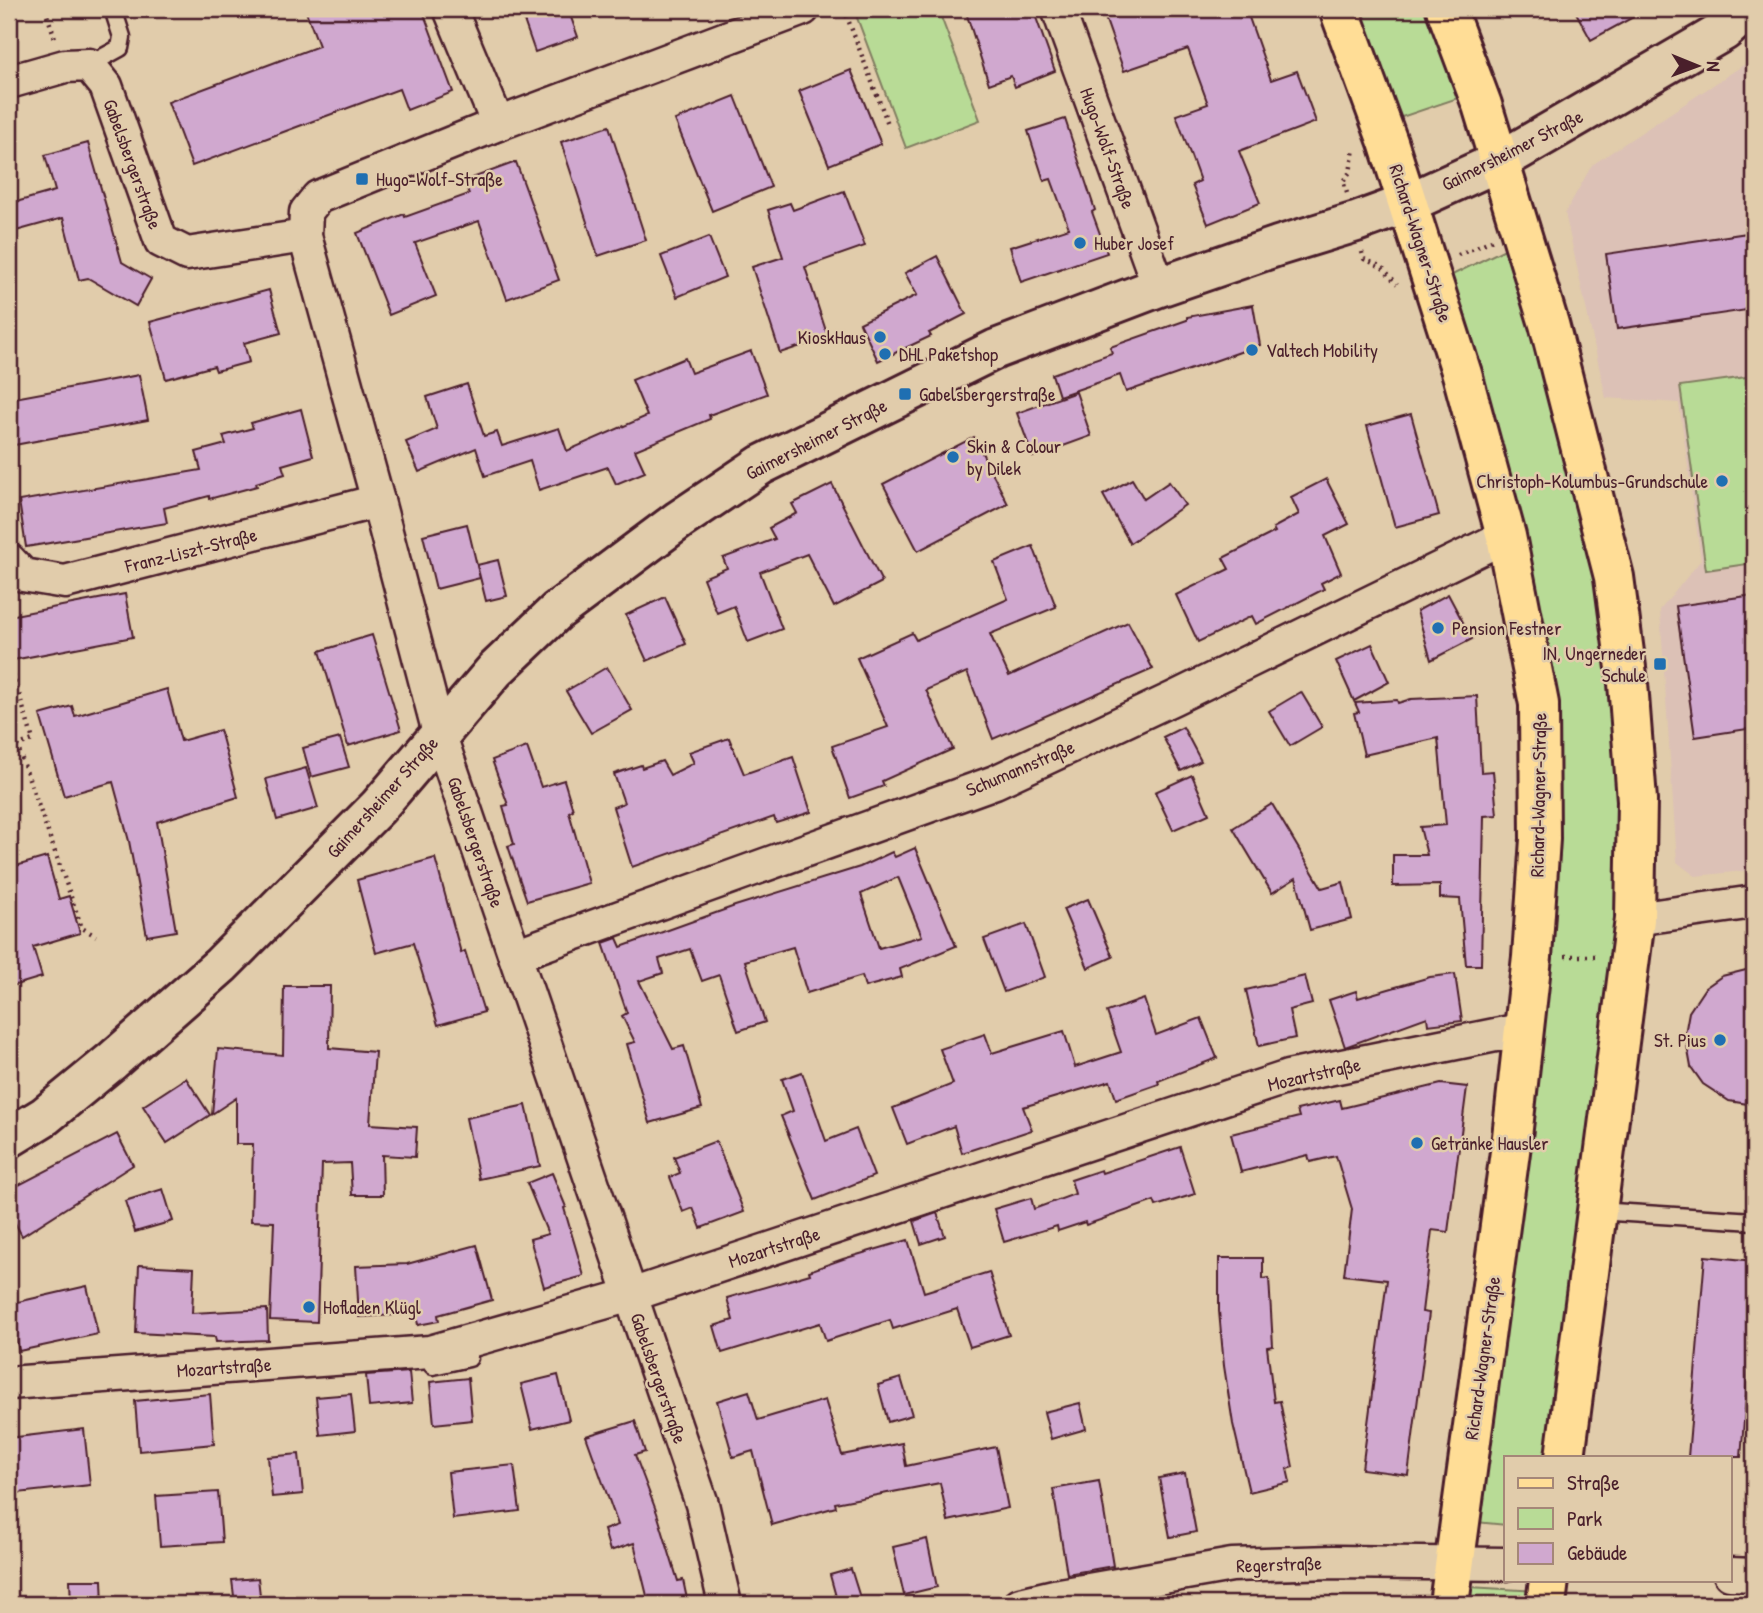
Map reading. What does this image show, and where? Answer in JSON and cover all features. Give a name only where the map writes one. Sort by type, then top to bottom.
[{"type":"main road","name":"Richard-Wagner-Straße","points":[[1339,9],[1408,202],[1413,274],[1462,374],[1506,536],[1539,704],[1540,839],[1525,1029],[1449,1604]]},
{"type":"main road","points":[[1446,9],[1482,105],[1521,228],[1583,452],[1614,577],[1628,683],[1637,800],[1633,937],[1565,1456]]},
{"type":"main road","points":[[1546,1604],[1549,1582]]},
{"type":"street","points":[[450,9],[498,124]]},
{"type":"street","points":[[305,236],[306,212],[318,197],[498,124],[803,9]]},
{"type":"street","name":"Hugo-Wolf-Straße","points":[[1058,9],[1159,287]]},
{"type":"street","name":"Gaimersheimer Straße","points":[[9,1138],[45,1116],[221,965],[378,807],[495,670],[557,611],[679,520],[761,465],[996,349],[1159,287],[1356,222],[1500,161],[1724,31],[1749,9]]},
{"type":"street","points":[[9,82],[65,66],[89,65]]},
{"type":"street","name":"Gabelsbergerstraße","points":[[89,65],[106,86],[161,241],[187,254],[305,236],[439,733],[702,1504],[725,1604]]},
{"type":"street","name":"Franz-Liszt-Straße","points":[[9,560],[23,575],[65,582],[378,501]]},
{"type":"street","name":"Schumannstraße","points":[[515,955],[995,782],[1506,536]]},
{"type":"street","points":[[1633,937],[1754,902]]},
{"type":"street","name":"Mozartstraße","points":[[9,1382],[430,1352],[631,1295],[1288,1077],[1525,1029]]},
{"type":"street","name":"Regerstraße","points":[[1020,1604],[1055,1600],[1232,1565],[1334,1562],[1504,1563]]},
{"type":"street","points":[[1732,1574],[1754,1575]]},
{"type":"lane","points":[[89,65],[121,48],[122,37],[113,9]]},
{"type":"lane","points":[[1597,1211],[1754,1221]]},
{"type":"lane","points":[[430,1352],[431,1366],[469,1358]]},
{"type":"path","points":[[844,9],[888,124]]},
{"type":"path","points":[[1353,144],[1350,172],[1343,181],[1364,259],[1382,267],[1413,274],[1521,228]]},
{"type":"path","points":[[1401,294],[1413,274]]},
{"type":"path","points":[[9,661],[33,740],[9,748]]},
{"type":"path","points":[[18,745],[82,928],[96,936]]},
{"type":"path","points":[[1532,957],[1633,937]]},
{"type":"shaded area","name":"Christoph-Kolumbus-Grundschule","points":[[1754,58],[1754,870],[1695,876],[1677,862],[1660,610],[1701,560],[1679,403],[1606,398],[1565,213],[1592,165]]},
{"type":"green space","points":[[873,9],[938,9],[980,120],[906,148],[856,15]]},
{"type":"green space","points":[[1352,9],[1428,9],[1461,97],[1393,120]]},
{"type":"green space","points":[[1509,247],[1593,550],[1618,732],[1618,950],[1554,1456],[1504,1456],[1504,1525],[1466,1521],[1551,729],[1537,589],[1452,275]]},
{"type":"green space","points":[[1754,376],[1754,563],[1706,570],[1680,386]]},
{"type":"green space","points":[[1469,1587],[1538,1591],[1537,1604],[1467,1604]]},
{"type":"building","points":[[305,9],[422,9],[453,92],[407,110],[399,89],[192,166],[168,102],[319,46]]},
{"type":"building","points":[[520,9],[568,9],[578,37],[535,52]]},
{"type":"building","points":[[965,9],[1033,9],[1055,71],[1015,87],[1011,76],[989,84]]},
{"type":"building","points":[[1102,9],[1246,9],[1271,80],[1297,71],[1316,122],[1239,151],[1260,203],[1208,224],[1192,185],[1200,181],[1176,115],[1208,104],[1188,49],[1124,71]]},
{"type":"building","points":[[1574,9],[1648,9],[1591,40]]},
{"type":"building","points":[[851,70],[881,144],[829,165],[799,91]]},
{"type":"building","points":[[735,96],[771,187],[712,211],[675,120]]},
{"type":"building","points":[[1065,119],[1107,253],[1021,282],[1010,247],[1069,228],[1051,179],[1044,181],[1028,131]]},
{"type":"building","points":[[609,126],[646,240],[598,256],[561,142]]},
{"type":"building","points":[[88,143],[122,262],[151,279],[136,306],[88,278],[79,280],[63,218],[16,231],[9,204],[55,191],[45,155]]},
{"type":"building","points":[[516,162],[559,280],[507,299],[479,221],[415,243],[436,296],[389,315],[357,233],[404,214],[405,217],[469,194],[464,181]]},
{"type":"building","points":[[844,191],[865,246],[805,267],[828,337],[780,353],[752,267],[783,257],[768,210],[790,203],[793,210]]},
{"type":"building","points":[[1754,232],[1754,309],[1617,329],[1606,254]]},
{"type":"building","points":[[709,237],[725,277],[677,297],[661,256]]},
{"type":"building","points":[[937,256],[966,314],[929,333],[931,336],[878,361],[860,323],[917,295],[905,273]]},
{"type":"building","points":[[269,290],[281,333],[244,343],[249,362],[216,371],[214,366],[166,379],[150,322]]},
{"type":"building","points":[[1253,305],[1260,345],[1126,392],[1120,375],[1059,396],[1052,374],[1112,353],[1110,347],[1187,320],[1187,317]]},
{"type":"building","points":[[751,351],[767,394],[709,415],[710,419],[635,450],[645,472],[616,484],[608,467],[539,490],[530,461],[485,476],[476,448],[419,472],[406,442],[437,429],[427,397],[467,384],[484,436],[497,432],[502,446],[559,428],[567,451],[647,416],[632,380],[685,358],[691,373]]},
{"type":"building","points":[[139,375],[148,420],[9,446],[9,399]]},
{"type":"building","points":[[1076,392],[1091,436],[1033,457],[1017,413]]},
{"type":"building","points":[[301,409],[313,456],[282,465],[285,474],[256,483],[257,486],[164,508],[167,523],[26,547],[19,501],[201,470],[196,452],[226,444],[223,436],[253,428],[251,423]]},
{"type":"building","points":[[1411,414],[1439,515],[1395,527],[1367,426]]},
{"type":"building","points":[[974,437],[1008,504],[918,551],[883,484]]},
{"type":"building","points":[[1132,479],[1144,499],[1169,482],[1185,505],[1130,543],[1103,495]]},
{"type":"building","points":[[1326,479],[1349,524],[1325,536],[1341,573],[1321,583],[1324,589],[1256,624],[1252,616],[1198,642],[1176,595],[1229,569],[1223,558],[1275,532],[1273,528],[1299,514],[1291,497]]},
{"type":"building","points":[[832,484],[882,582],[834,607],[807,554],[760,572],[782,629],[748,642],[734,606],[717,613],[703,578],[727,568],[723,558],[775,539],[769,528],[797,513],[792,504]]},
{"type":"building","points":[[467,524],[480,578],[436,589],[423,535]]},
{"type":"building","points":[[1033,546],[1056,607],[990,634],[1009,676],[1128,622],[1153,669],[993,739],[967,672],[926,690],[953,749],[882,781],[884,786],[850,798],[832,746],[888,727],[857,658],[912,633],[916,640],[1008,599],[994,562]]},
{"type":"building","points":[[498,560],[507,596],[486,601],[477,565]]},
{"type":"building","points":[[125,594],[133,637],[13,660],[9,616]]},
{"type":"building","name":"Pension Festner","points":[[1448,594],[1472,639],[1431,660],[1417,611]]},
{"type":"building","points":[[1754,595],[1754,728],[1695,737],[1676,606]]},
{"type":"building","points":[[665,597],[686,644],[647,661],[626,615]]},
{"type":"building","points":[[372,635],[401,730],[348,746],[320,651]]},
{"type":"building","points":[[1372,644],[1389,682],[1354,701],[1336,661]]},
{"type":"building","points":[[607,667],[632,710],[591,733],[566,691]]},
{"type":"building","points":[[167,689],[181,741],[220,730],[238,797],[157,822],[176,931],[147,936],[129,841],[113,782],[64,796],[40,715],[72,706],[75,716]]},
{"type":"building","points":[[1301,692],[1322,727],[1290,746],[1269,711]]},
{"type":"building","points":[[1477,696],[1481,772],[1493,771],[1497,815],[1484,816],[1481,965],[1466,965],[1460,899],[1440,898],[1440,885],[1393,886],[1393,855],[1427,855],[1420,827],[1446,825],[1438,738],[1364,755],[1354,713],[1359,712],[1355,703],[1397,700],[1398,703],[1411,699]]},
{"type":"building","points":[[1183,727],[1201,761],[1181,771],[1163,737]]},
{"type":"building","points":[[340,738],[349,767],[311,777],[303,748]]},
{"type":"building","points":[[729,738],[744,774],[793,757],[811,812],[776,823],[774,817],[632,867],[613,807],[624,803],[614,774],[662,761],[670,775],[694,763],[689,752]]},
{"type":"building","points":[[527,747],[541,787],[564,780],[573,810],[569,812],[589,883],[527,901],[508,846],[514,844],[503,806],[508,805],[492,760]]},
{"type":"building","points":[[306,768],[318,808],[277,820],[266,779]]},
{"type":"building","points":[[1192,775],[1209,814],[1173,830],[1155,792]]},
{"type":"building","points":[[1272,804],[1322,888],[1343,882],[1352,919],[1310,930],[1296,878],[1272,893],[1233,828]]},
{"type":"building","points":[[915,848],[956,946],[900,969],[902,977],[865,987],[862,976],[807,993],[793,947],[745,961],[765,1022],[738,1031],[719,975],[702,981],[690,949],[659,959],[663,973],[639,981],[673,1049],[684,1046],[702,1108],[650,1123],[627,1044],[635,1042],[622,1016],[627,1013],[603,943],[617,938],[621,947],[735,906],[860,867],[892,852],[895,857]],"holes":[[[898,877],[922,936],[879,948],[861,894]]]},
{"type":"building","points":[[47,857],[59,899],[69,896],[80,933],[33,947],[42,977],[9,987],[9,868]]},
{"type":"building","points":[[435,858],[461,953],[465,951],[484,1012],[438,1025],[413,943],[376,953],[357,880]]},
{"type":"building","points":[[1088,899],[1113,957],[1088,968],[1063,909]]},
{"type":"building","points":[[1026,924],[1045,977],[1004,992],[984,939]]},
{"type":"building","name":"St. Pius","points":[[1754,968],[1754,1105],[1729,1101],[1703,1084],[1691,1067],[1685,1034],[1689,1012],[1705,988],[1722,976]]},
{"type":"building","points":[[1455,974],[1462,1021],[1428,1025],[1427,1017],[1345,1047],[1329,1000],[1356,991],[1358,998],[1430,977]]},
{"type":"building","points":[[1305,976],[1312,1004],[1289,1010],[1295,1038],[1259,1046],[1246,990]]},
{"type":"building","points":[[284,986],[330,986],[329,1048],[375,1052],[370,1124],[417,1127],[415,1157],[382,1155],[383,1195],[352,1195],[350,1163],[322,1164],[317,1322],[270,1320],[274,1222],[251,1221],[253,1144],[236,1144],[236,1098],[212,1114],[218,1049],[283,1055]]},
{"type":"building","points":[[1144,999],[1156,1035],[1201,1018],[1217,1058],[1158,1081],[1159,1084],[1116,1099],[1110,1081],[1023,1107],[1032,1130],[962,1153],[954,1126],[907,1144],[893,1108],[953,1084],[940,1049],[985,1034],[992,1053],[1064,1031],[1075,1067],[1121,1052],[1107,1012]]},
{"type":"building","points":[[802,1072],[826,1141],[856,1129],[874,1176],[815,1200],[781,1116],[793,1111],[782,1079]]},
{"type":"building","points":[[186,1078],[210,1115],[167,1143],[143,1106]]},
{"type":"building","points":[[1441,1084],[1467,1087],[1448,1232],[1432,1230],[1422,1312],[1429,1313],[1408,1475],[1362,1469],[1387,1280],[1344,1275],[1352,1209],[1336,1156],[1310,1162],[1308,1155],[1241,1172],[1231,1134],[1299,1117],[1297,1110],[1340,1100],[1342,1108]]},
{"type":"building","points":[[526,1105],[540,1166],[479,1179],[466,1118]]},
{"type":"building","points":[[117,1134],[133,1165],[22,1236],[9,1212],[9,1190]]},
{"type":"building","points":[[716,1141],[744,1212],[701,1228],[693,1208],[683,1212],[670,1177],[680,1173],[674,1157]]},
{"type":"building","points":[[1180,1147],[1195,1194],[1156,1206],[1154,1201],[1086,1225],[1085,1222],[1058,1231],[1057,1226],[1004,1242],[994,1209],[1031,1198],[1034,1209],[1075,1194],[1071,1180],[1101,1170],[1102,1173]]},
{"type":"building","points":[[552,1173],[566,1207],[564,1208],[584,1276],[544,1287],[530,1239],[548,1234],[527,1183]]},
{"type":"building","points":[[163,1189],[173,1221],[135,1232],[125,1201]]},
{"type":"building","points":[[937,1213],[945,1236],[921,1244],[914,1221]]},
{"type":"building","points":[[908,1240],[924,1292],[989,1272],[1009,1335],[970,1347],[957,1309],[893,1329],[890,1320],[826,1341],[820,1323],[722,1353],[714,1326],[733,1320],[727,1298],[810,1274],[809,1271],[843,1259]]},
{"type":"building","points":[[477,1245],[492,1300],[438,1315],[439,1321],[418,1325],[416,1314],[359,1317],[356,1266],[407,1264]]},
{"type":"building","points":[[1705,1256],[1754,1261],[1754,1297],[1741,1457],[1688,1456]]},
{"type":"building","points":[[1219,1258],[1263,1258],[1263,1279],[1269,1278],[1273,1346],[1267,1347],[1274,1402],[1280,1401],[1293,1467],[1287,1469],[1290,1482],[1249,1492],[1233,1424],[1224,1366],[1219,1311]]},
{"type":"building","points":[[139,1265],[194,1268],[192,1313],[267,1309],[268,1340],[216,1342],[215,1337],[136,1333]]},
{"type":"building","points":[[87,1286],[98,1334],[19,1351],[9,1304]]},
{"type":"building","points":[[409,1372],[412,1403],[369,1407],[366,1375]]},
{"type":"building","points":[[558,1375],[569,1420],[532,1429],[521,1384]]},
{"type":"building","points":[[468,1378],[472,1420],[434,1424],[430,1382]]},
{"type":"building","points":[[901,1378],[912,1415],[888,1422],[878,1385]]},
{"type":"building","points":[[749,1391],[758,1420],[825,1400],[842,1455],[902,1443],[906,1466],[996,1447],[1008,1508],[948,1521],[940,1483],[835,1503],[836,1507],[772,1525],[753,1451],[733,1457],[717,1401]]},
{"type":"building","points":[[210,1394],[214,1444],[139,1451],[135,1401]]},
{"type":"building","points":[[351,1394],[355,1431],[320,1435],[316,1397]]},
{"type":"building","points":[[1080,1403],[1086,1429],[1051,1439],[1044,1412]]},
{"type":"building","points":[[635,1421],[645,1452],[635,1455],[678,1581],[683,1580],[688,1604],[649,1604],[634,1543],[610,1551],[604,1530],[618,1525],[586,1436]]},
{"type":"building","points":[[84,1429],[90,1485],[9,1494],[9,1438]]},
{"type":"building","points":[[299,1454],[303,1494],[272,1497],[268,1457]]},
{"type":"building","points":[[514,1465],[520,1511],[453,1519],[448,1472]]},
{"type":"building","points":[[1185,1473],[1196,1532],[1170,1537],[1159,1478]]},
{"type":"building","points":[[1099,1481],[1113,1566],[1067,1574],[1053,1489]]},
{"type":"building","points":[[218,1492],[222,1542],[160,1546],[156,1496]]},
{"type":"building","points":[[927,1539],[937,1587],[904,1595],[893,1547]]},
{"type":"building","points":[[851,1569],[862,1604],[838,1604],[830,1575]]},
{"type":"building","points":[[258,1578],[261,1604],[235,1604],[232,1580]]},
{"type":"building","points":[[70,1580],[102,1580],[103,1604],[71,1604]]},
{"type":"place","name":"Hugo-Wolf-Straße","points":[[362,179]]},
{"type":"place","name":"Huber Josef","points":[[1080,243]]},
{"type":"place","name":"KioskHaus","points":[[880,337]]},
{"type":"place","name":"Valtech Mobility","points":[[1252,350]]},
{"type":"place","name":"DHL Paketshop","points":[[885,354]]},
{"type":"place","name":"Gabelsbergerstraße","points":[[905,394]]},
{"type":"place","name":"Skin & Colour by Dilek","points":[[953,457]]},
{"type":"place","name":"Christoph-Kolumbus-Grundschule","points":[[1722,481]]},
{"type":"place","name":"Pension Festner","points":[[1438,628]]},
{"type":"place","name":"IN, Ungerneder Schule","points":[[1660,664]]},
{"type":"place","name":"St. Pius","points":[[1720,1040]]},
{"type":"place","name":"Getränke Hausler","points":[[1417,1143]]},
{"type":"place","name":"Hofladen Klügl","points":[[309,1307]]}]
